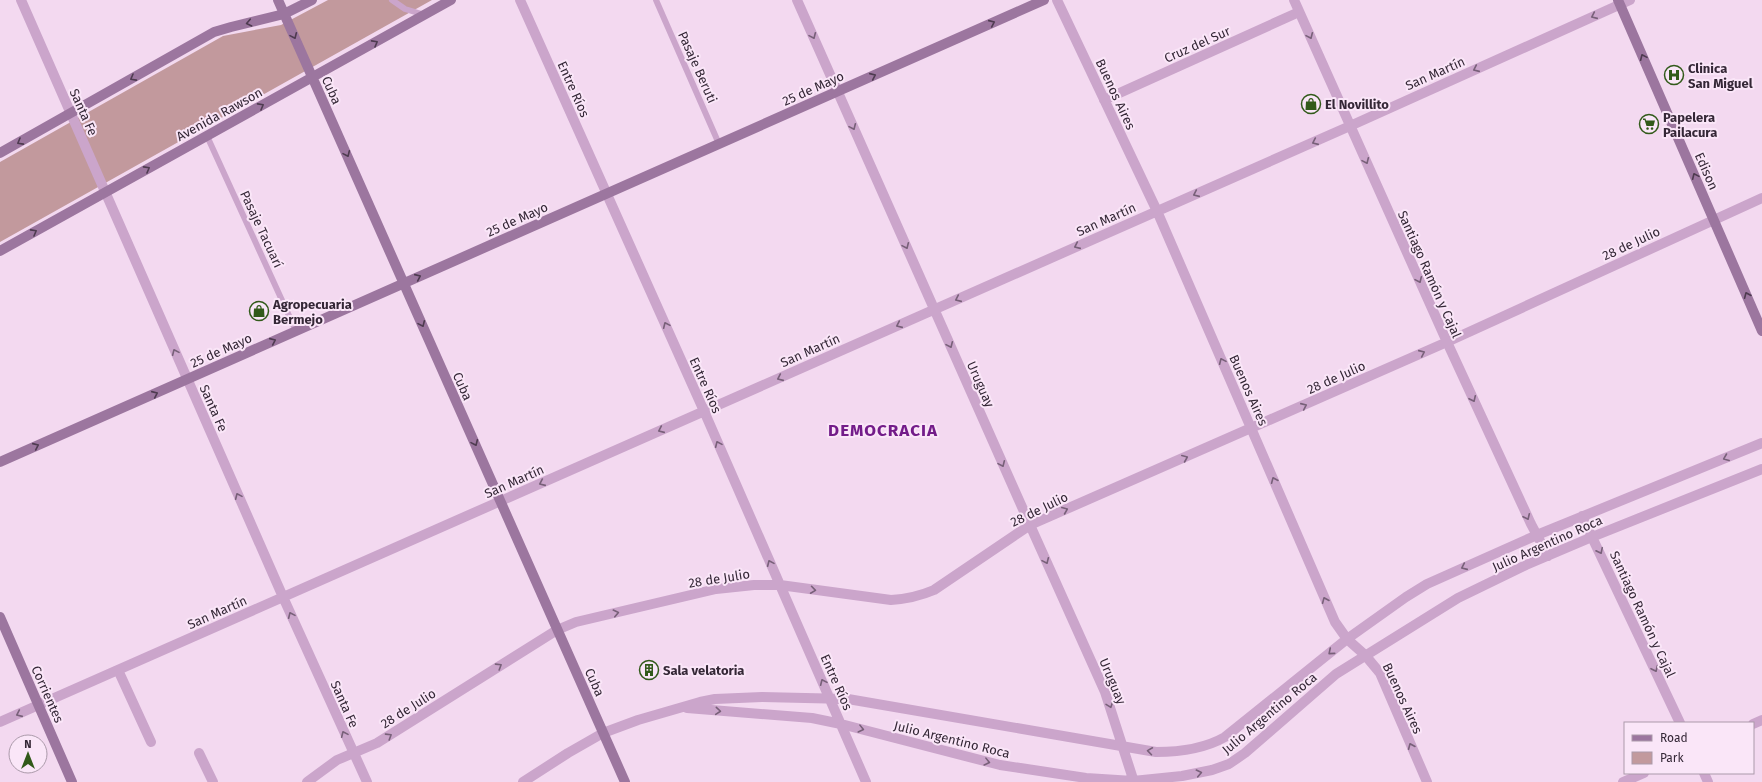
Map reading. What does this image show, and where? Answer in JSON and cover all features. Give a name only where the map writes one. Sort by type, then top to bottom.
[{"type":"street","name":"Santa Fe","points":[[21,0],[283,598],[367,782]]},
{"type":"street","name":"Cuba","points":[[278,0],[625,782]]},
{"type":"street","points":[[0,153],[214,32],[284,14],[312,0]]},
{"type":"street","name":"Avenida Rawson","points":[[0,251],[451,0]]},
{"type":"street","name":"Entre Ríos","points":[[520,0],[608,194],[866,782]]},
{"type":"street","name":"Uruguay","points":[[797,0],[1105,692],[1134,781]]},
{"type":"street","name":"25 de Mayo","points":[[0,462],[1044,0]]},
{"type":"street","name":"Buenos Aires","points":[[1057,0],[1157,211],[1335,622],[1347,638],[1365,655],[1380,673],[1427,782]]},
{"type":"street","name":"Santiago Ramón y Cajal","points":[[1294,0],[1447,342],[1548,556]]},
{"type":"street","name":"San Martín","points":[[0,722],[1350,126],[1619,2],[1630,0]]},
{"type":"street","name":"Edison","points":[[1619,2],[1762,331]]},
{"type":"street","name":"Cruz del Sur","points":[[1104,100],[1300,12]]},
{"type":"street","name":"28 de Julio","points":[[307,782],[337,760],[377,743],[558,630],[576,622],[716,589],[754,585],[780,585],[891,600],[909,599],[934,590],[1030,525],[1252,429],[1447,342],[1762,198]]},
{"type":"street","name":"Julio Argentino Roca","points":[[523,782],[568,753],[603,733],[679,708],[715,699],[762,697],[856,700],[1156,752],[1178,752],[1214,743],[1226,737],[1347,638],[1427,584],[1582,516],[1762,443]]},
{"type":"street","name":"Julio Argentino Roca","points":[[679,708],[812,718],[841,724],[1000,765],[1086,778],[1134,781],[1182,776],[1212,770],[1229,764],[1245,752],[1336,674],[1458,598],[1592,537],[1762,469]]},
{"type":"street","name":"Santiago Ramón y Cajal","points":[[1582,516],[1680,722]]},
{"type":"street","name":"Corrientes","points":[[0,617],[72,782]]},
{"type":"street","points":[[118,670],[151,742]]},
{"type":"street","points":[[199,753],[213,782]]},
{"type":"street","points":[[1623,782],[1642,774]]},
{"type":"lane","points":[[392,0],[405,9],[425,15]]},
{"type":"lane","name":"Pasaje Beruti","points":[[656,0],[719,144]]},
{"type":"lane","name":"Pasaje Tacuarí","points":[[207,136],[296,331]]},
{"type":"green space","points":[[328,0],[432,0],[0,242],[0,162],[223,36],[281,25]]},
{"type":"place","name":"Clinica San Miguel","points":[[1674,75]]},
{"type":"place","name":"El Novillito","points":[[1311,104]]},
{"type":"place","name":"Papelera Pailacura","points":[[1649,124]]},
{"type":"place","name":"Agropecuaria Bermejo","points":[[259,311]]},
{"type":"place","name":"Sala velatoria","points":[[649,670]]},
{"type":"district","name":"DEMOCRACIA","points":[[883,430]]}]
